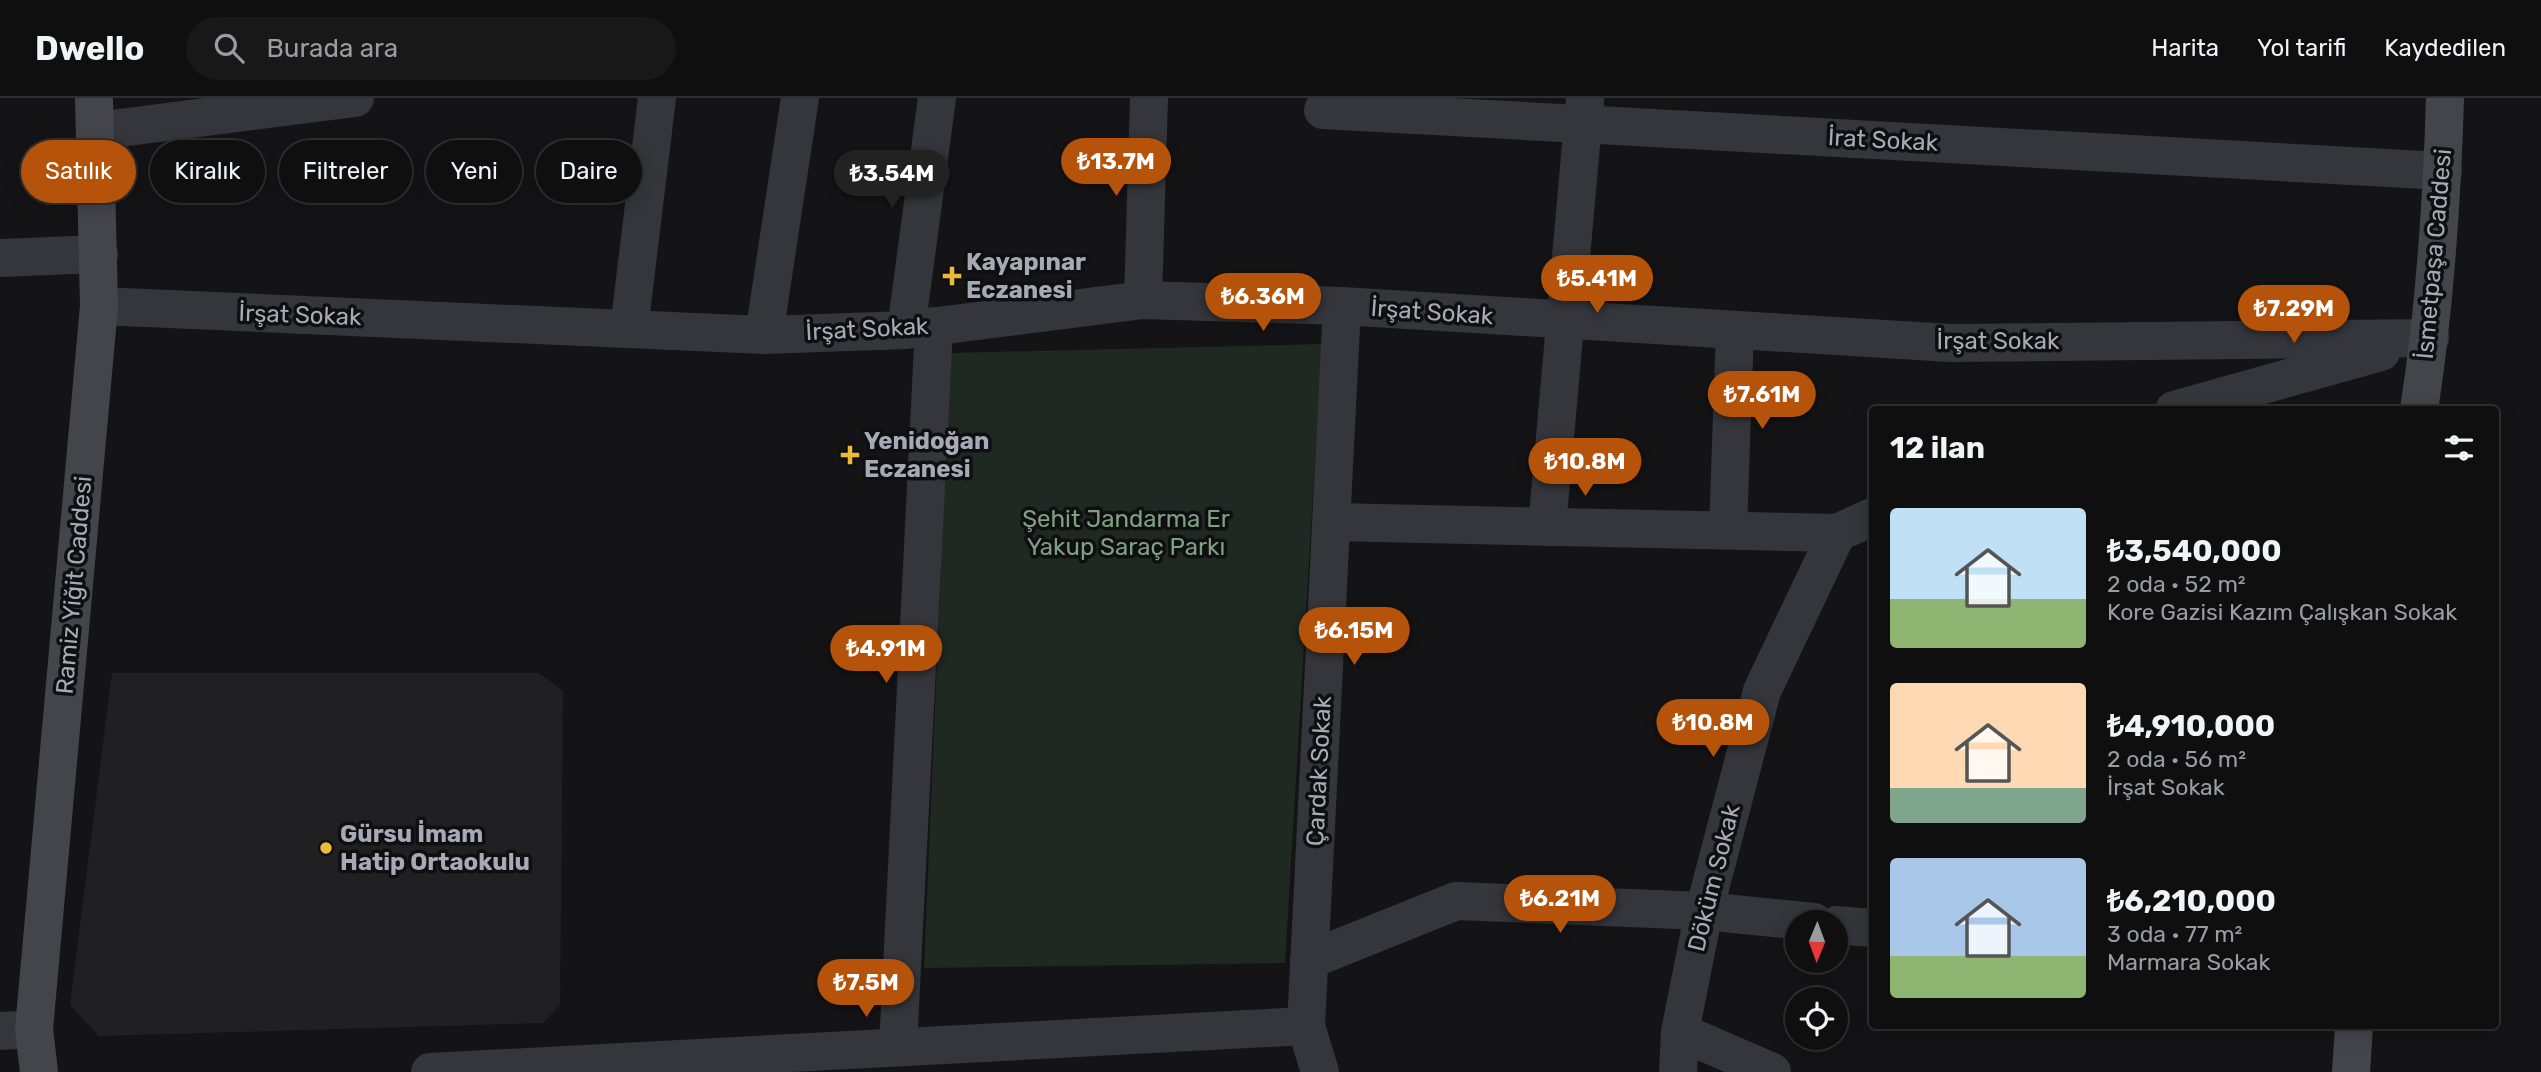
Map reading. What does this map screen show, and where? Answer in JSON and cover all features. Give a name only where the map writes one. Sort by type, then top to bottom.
[{"type":"main road","name":"İsmetpaşa Caddesi","points":[[2420,406],[2430,338],[2443,171],[2445,98]]},
{"type":"main road","name":"Ramiz Yiğit Caddesi","points":[[39,1072],[17,1030],[99,306],[95,115]]},
{"type":"main road","points":[[2351,1072],[2354,1029]]},
{"type":"street","points":[[95,115],[355,98]]},
{"type":"street","points":[[629,329],[657,98]]},
{"type":"street","points":[[764,335],[800,98]]},
{"type":"street","points":[[898,1047],[920,328],[937,98]]},
{"type":"street","points":[[1143,300],[1149,98]]},
{"type":"street","name":"İrat Sokak","points":[[1323,110],[1584,111],[2443,171]]},
{"type":"street","points":[[1547,527],[1584,111]]},
{"type":"street","points":[[0,258],[99,254]]},
{"type":"street","name":"İrşat Sokak","points":[[99,306],[764,335],[920,328],[1143,300],[1342,306],[1951,343],[2430,338]]},
{"type":"street","name":"Çardak Sokak","points":[[1320,1072],[1306,1026],[1342,306]]},
{"type":"street","points":[[1728,530],[1735,330]]},
{"type":"street","points":[[2188,406],[2430,338]]},
{"type":"street","points":[[1332,522],[1837,533],[1869,518]]},
{"type":"street","name":"Döküm Sokak","points":[[1678,1072],[1679,1032],[1704,911],[1762,691],[1837,533]]},
{"type":"street","points":[[1309,960],[1456,901],[1704,911],[1785,919]]},
{"type":"street","points":[[1848,926],[1869,929]]},
{"type":"street","points":[[430,1072],[859,1061],[898,1047],[1306,1026]]},
{"type":"street","points":[[1679,1032],[1772,1072]]},
{"type":"shaded area","name":"Gürsu İmam Hatip Ortaokulu","points":[[112,673],[539,673],[563,691],[560,1005],[543,1023],[99,1036],[70,1005]]},
{"type":"green space","name":"Şehit Jandarma Er Yakup Saraç Parkı","points":[[1322,344],[1285,963],[924,968],[950,353]]},
{"type":"place","name":"Kayapınar Eczanesi","points":[[952,276]]},
{"type":"place","name":"Yenidoğan Eczanesi","points":[[850,455]]},
{"type":"place","name":"Gürsu İmam Hatip Ortaokulu","points":[[326,848]]}]
